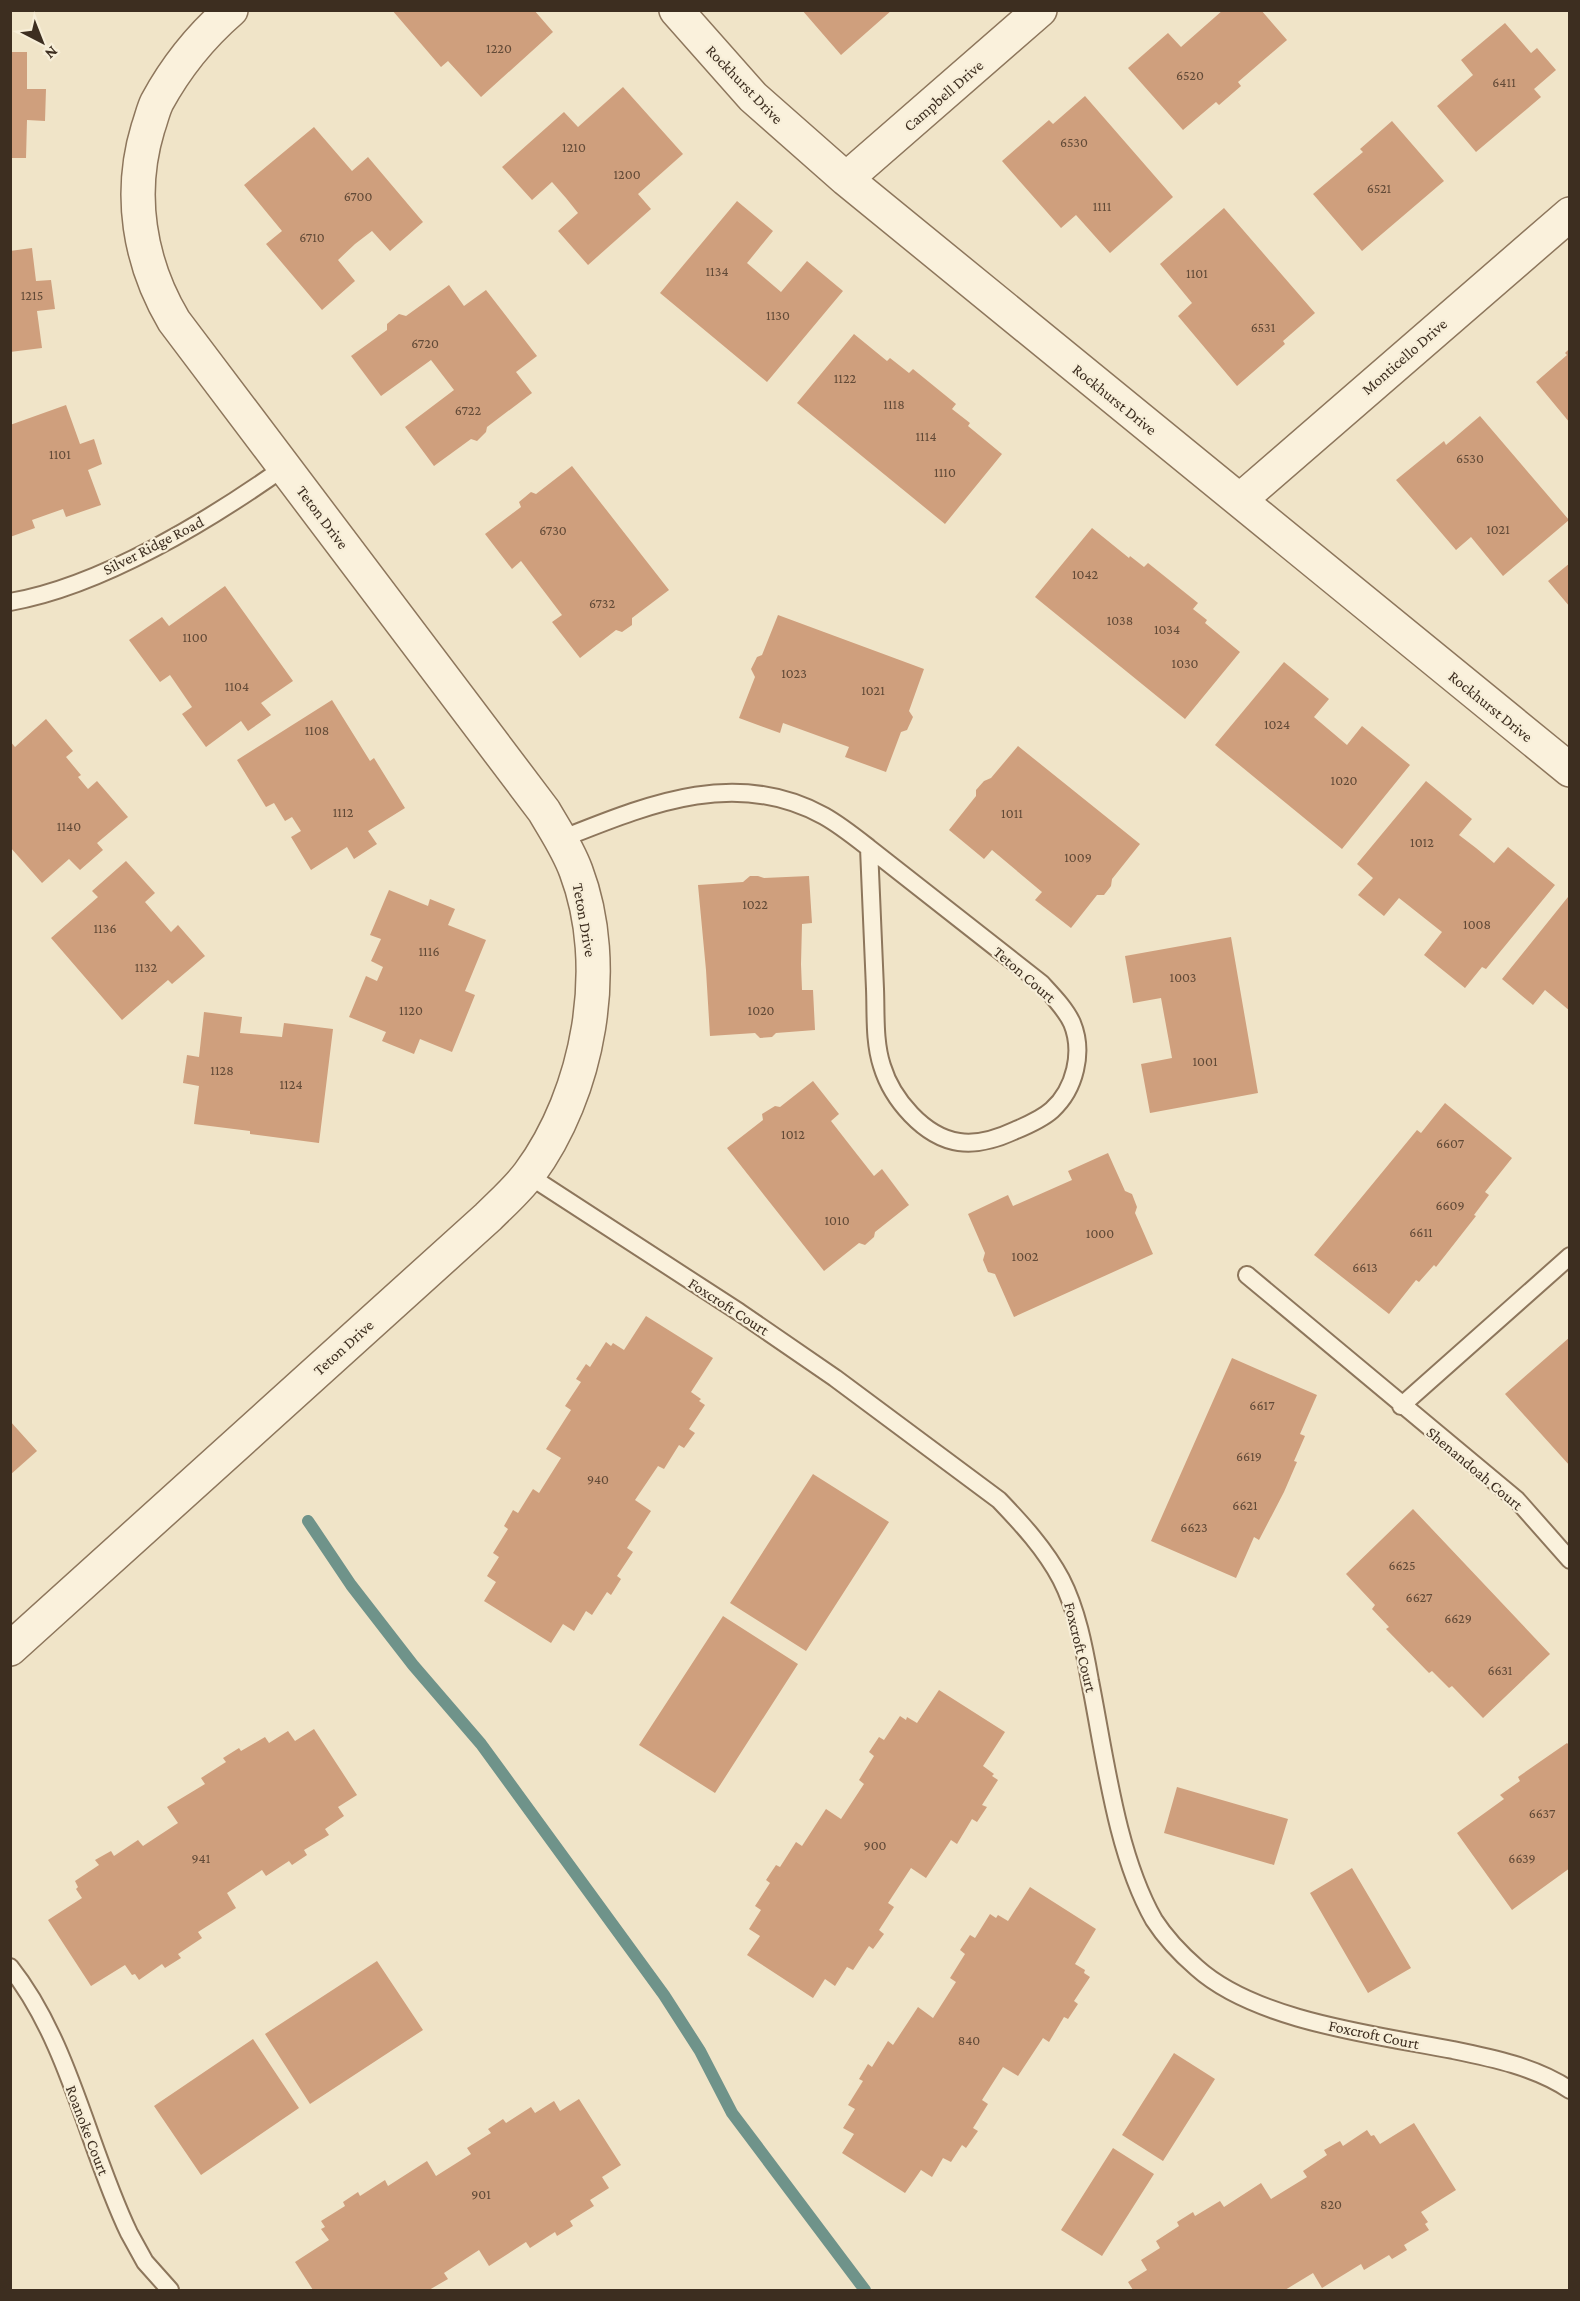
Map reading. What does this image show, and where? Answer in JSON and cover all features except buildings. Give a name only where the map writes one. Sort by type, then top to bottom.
[{"type":"street","name":"Teton Drive","points":[[10,1649],[488,1217],[528,1175],[563,1114],[583,1055],[592,1005],[593,955],[586,904],[576,871],[561,839],[544,811],[286,466],[174,321],[160,298],[144,250],[137,201],[142,149],[156,104],[189,52],[231,10]]},
{"type":"street","name":"Rockhurst Drive","points":[[676,10],[753,97],[846,179],[1569,770]]},
{"type":"street","name":"Campbell Drive","points":[[846,179],[1040,10]]},
{"type":"street","name":"Monticello Drive","points":[[1240,500],[1569,214]]},
{"type":"lane","name":"Silver Ridge Road","points":[[10,602],[64,588],[117,565],[228,506],[286,466]]},
{"type":"lane","name":"Teton Court","points":[[561,839],[672,800],[725,792],[754,793],[804,807],[826,817],[869,848],[1041,984],[1056,999],[1071,1022],[1078,1048],[1075,1074],[1064,1095],[1052,1110],[1032,1124],[980,1143],[961,1143],[944,1139],[924,1127],[896,1093],[882,1066],[877,1034],[869,848]]},
{"type":"lane","name":"Foxcroft Court","points":[[528,1175],[739,1312],[835,1378],[999,1500],[1020,1522],[1044,1551],[1062,1580],[1076,1618],[1114,1801],[1124,1843],[1141,1894],[1156,1922],[1198,1969],[1231,1990],[1267,2008],[1310,2021],[1499,2061],[1530,2071],[1569,2090]]},
{"type":"lane","points":[[1401,1406],[1569,1256]]},
{"type":"lane","name":"Shenandoah Court","points":[[1247,1275],[1401,1406],[1517,1500],[1569,1560]]},
{"type":"lane","name":"Roanoke Court","points":[[10,1966],[33,2000],[51,2035],[129,2233],[145,2262],[170,2290]]},
{"type":"waterway","points":[[308,1521],[351,1585],[413,1665],[481,1744],[664,1995],[700,2051],[732,2113],[865,2290]]}]
